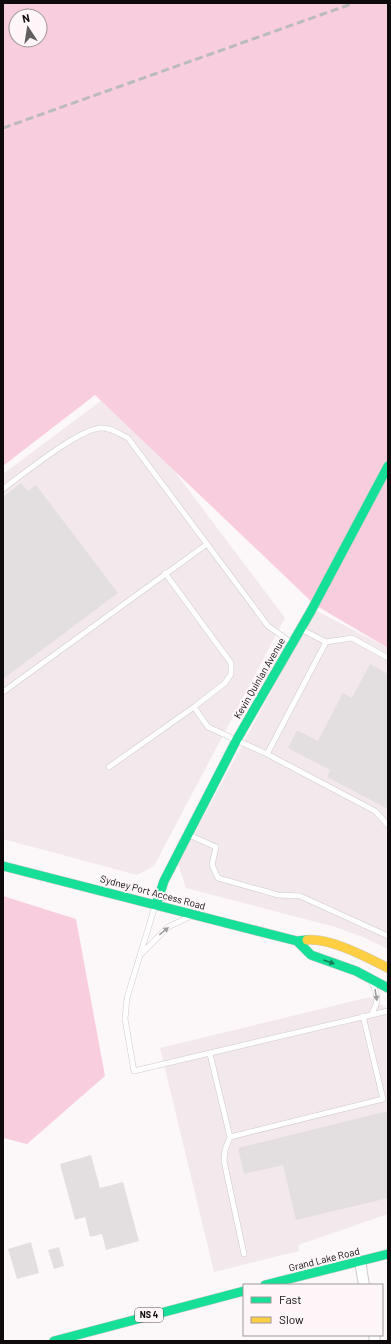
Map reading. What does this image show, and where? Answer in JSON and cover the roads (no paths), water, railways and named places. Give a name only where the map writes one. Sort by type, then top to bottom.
[{"type":"main road","name":"Kevin Quinlan Avenue","points":[[156,905],[164,881],[236,741],[300,629],[388,466]]},
{"type":"main road","name":"Sydney Port Access Road","points":[[3,866],[297,941],[316,938],[360,954],[388,968]]},
{"type":"main road","points":[[297,941],[311,955],[369,978],[388,988]]},
{"type":"main road","name":"Grand Lake Road","points":[[270,1284],[388,1254]]},
{"type":"main road","name":"NS 4","points":[[57,1341],[243,1291]]},
{"type":"street","points":[[360,1261],[364,1284]]},
{"type":"lane","points":[[3,489],[29,469],[85,433],[102,428],[114,431],[128,438],[268,626],[292,643]]},
{"type":"lane","points":[[3,692],[207,544]]},
{"type":"lane","points":[[109,767],[194,707],[225,683],[231,674],[231,663],[165,573]]},
{"type":"lane","points":[[300,629],[326,642],[352,638],[388,658]]},
{"type":"lane","points":[[267,754],[326,642]]},
{"type":"lane","points":[[194,707],[208,727],[267,754],[375,811],[388,825]]},
{"type":"lane","points":[[188,834],[216,847],[212,866],[218,878],[278,895],[300,896],[388,936]]},
{"type":"lane","points":[[156,905],[127,998],[125,1019],[134,1071],[210,1054],[388,1010]]},
{"type":"lane","points":[[140,955],[168,927],[194,915]]},
{"type":"lane","points":[[369,978],[378,998],[376,1007],[372,1014]]},
{"type":"lane","points":[[230,1137],[383,1099],[363,1016]]},
{"type":"lane","points":[[210,1054],[230,1137],[225,1150],[224,1160],[244,1254]]},
{"type":"railway","points":[[3,128],[354,3]]}]
